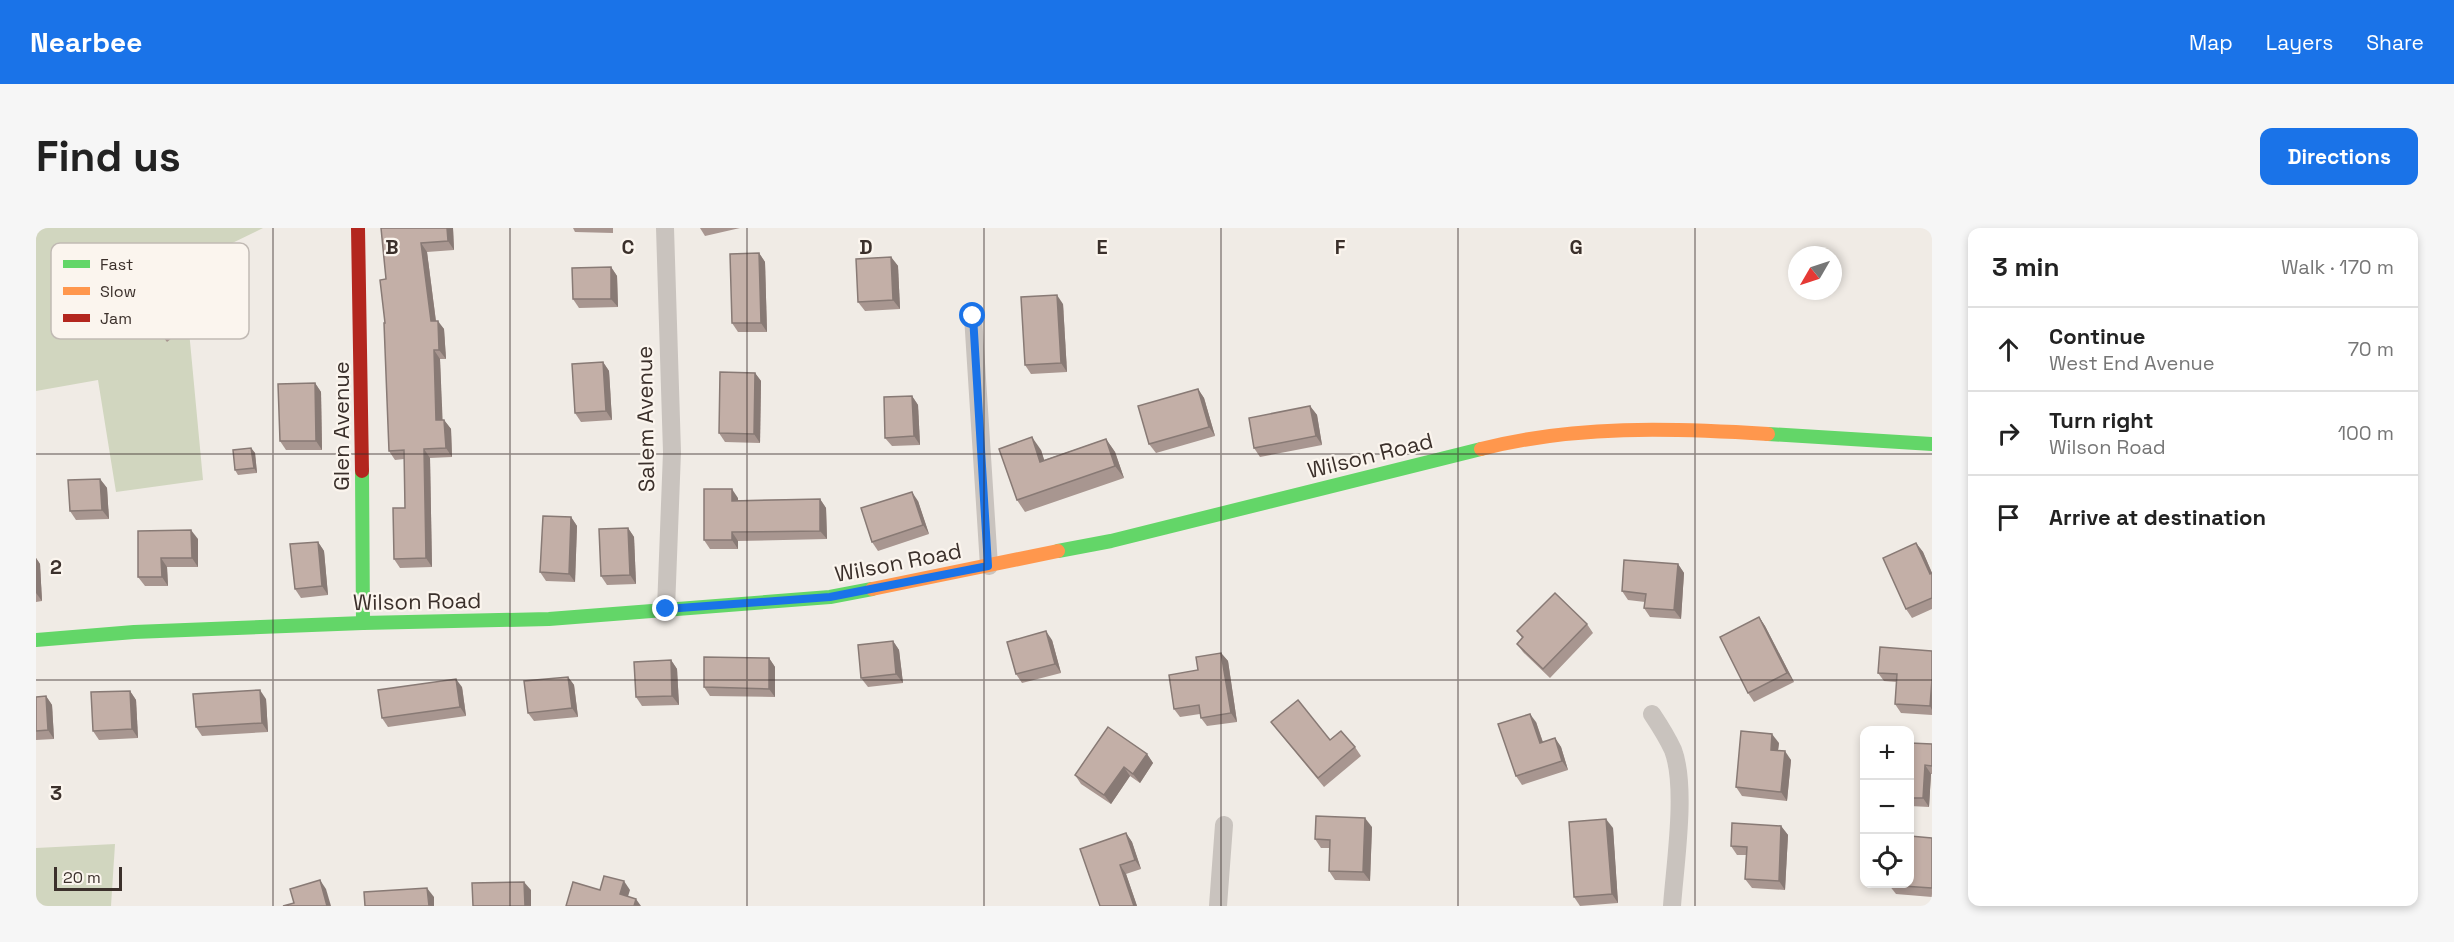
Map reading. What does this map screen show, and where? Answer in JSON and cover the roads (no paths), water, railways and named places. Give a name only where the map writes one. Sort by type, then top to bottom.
[{"type":"street","name":"Glen Avenue","points":[[358,228],[362,358],[363,623]]},
{"type":"street","name":"Salem Avenue","points":[[665,228],[672,452],[666,609]]},
{"type":"street","points":[[973,316],[988,566]]},
{"type":"street","name":"Wilson Road","points":[[36,640],[134,632],[363,623],[549,619],[830,597],[1112,541],[1519,439],[1586,431],[1718,431],[1932,444]]},
{"type":"street","points":[[1652,714],[1668,741],[1678,770],[1680,790],[1672,906]]},
{"type":"street","points":[[1218,906],[1224,825]]}]
